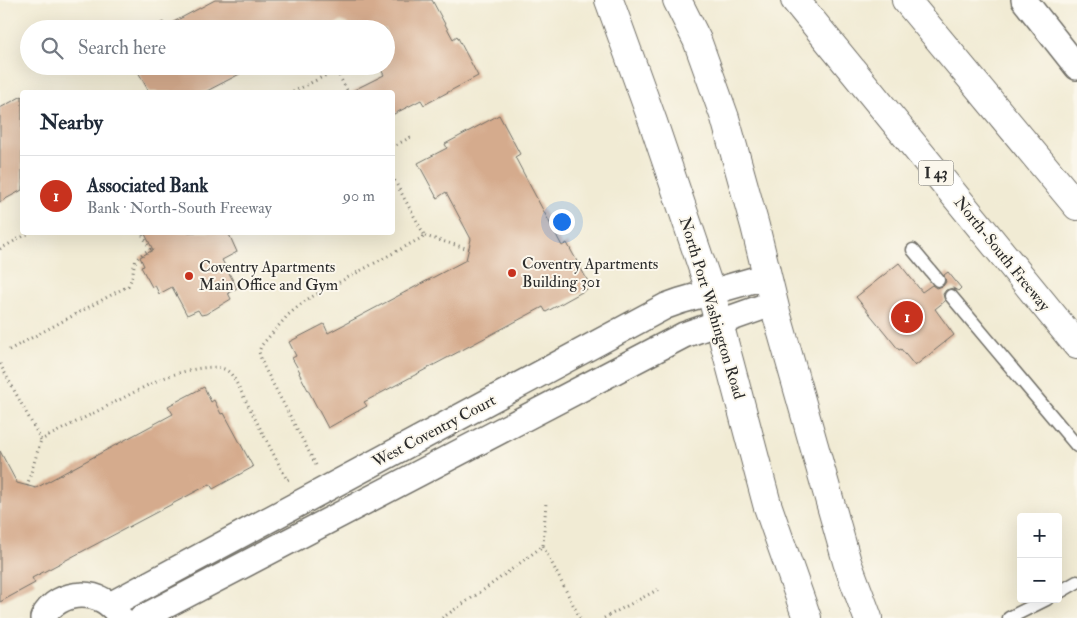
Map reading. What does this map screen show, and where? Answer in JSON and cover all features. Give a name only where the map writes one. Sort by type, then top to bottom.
[{"type":"main road","name":"North Port Washington Road","points":[[609,0],[654,122],[711,293],[767,504],[807,618]]},
{"type":"main road","points":[[677,0],[697,40],[725,118],[774,303],[847,562],[868,618]]},
{"type":"main road","name":"North-South Freeway","points":[[795,0],[1077,345]]},
{"type":"main road","points":[[906,0],[1077,206]]},
{"type":"street","points":[[1024,0],[1077,67]]},
{"type":"street","name":"West Coventry Court","points":[[43,618],[54,604],[67,597],[82,594],[97,597],[115,612],[666,306],[767,276]]},
{"type":"street","name":"West Coventry Court","points":[[142,618],[684,335],[774,303]]},
{"type":"lane","points":[[913,250],[938,280]]},
{"type":"lane","points":[[951,296],[1010,369],[1077,446]]},
{"type":"lane","points":[[1062,591],[1077,582]]},
{"type":"lane","points":[[1009,618],[1039,603]]},
{"type":"path","points":[[297,90],[323,75]]},
{"type":"path","points":[[340,75],[347,90]]},
{"type":"path","points":[[395,145],[411,137]]},
{"type":"path","points":[[395,181],[425,236],[469,249]]},
{"type":"path","points":[[0,249],[26,235]]},
{"type":"path","points":[[9,350],[128,286],[131,280],[134,261],[138,256],[150,249],[143,235]]},
{"type":"path","points":[[316,466],[263,365],[259,352],[261,346],[288,315],[306,300],[425,236]]},
{"type":"path","points":[[0,364],[41,440],[27,486]]},
{"type":"path","points":[[41,440],[158,380],[197,370],[219,368],[228,371],[236,380],[287,480],[289,479]]},
{"type":"path","points":[[546,502],[543,546],[580,618]]},
{"type":"path","points":[[442,618],[543,546]]},
{"type":"path","points":[[604,618],[659,589]]},
{"type":"building","points":[[215,0],[432,0],[453,39],[457,36],[478,76],[424,105],[421,100],[395,113],[395,90],[354,90],[384,75],[395,75],[395,20],[177,20]]},
{"type":"building","points":[[140,75],[238,75],[209,90],[148,90]]},
{"type":"building","points":[[20,97],[20,191],[0,202],[0,108]]},
{"type":"building","name":"Coventry Apartments Building 301","points":[[499,115],[520,154],[515,157],[562,246],[567,243],[591,287],[546,312],[543,307],[364,402],[367,406],[328,428],[292,358],[296,356],[289,342],[324,324],[328,333],[466,260],[471,239],[446,192],[437,198],[418,163],[447,148],[445,144]]},
{"type":"building","name":"Coventry Apartments Main Office and Gym","points":[[146,235],[229,235],[237,252],[222,260],[237,288],[228,293],[231,299],[206,314],[201,315],[198,310],[187,315],[172,287],[159,294],[155,285],[152,287],[141,267],[144,266],[140,257],[153,250]]},
{"type":"building","points":[[899,263],[922,292],[932,285],[936,288],[943,286],[946,282],[944,275],[948,272],[961,288],[958,291],[953,288],[946,290],[943,294],[945,301],[935,309],[954,335],[915,366],[901,349],[899,350],[856,297]]},
{"type":"building","points":[[204,387],[211,402],[214,400],[221,414],[224,413],[253,467],[213,489],[210,484],[32,578],[35,583],[0,602],[0,451],[17,483],[36,488],[173,414],[168,406]]},
{"type":"place","name":"Coventry Apartments Building 301","points":[[512,273]]},
{"type":"place","name":"Coventry Apartments Main Office and Gym","points":[[189,276]]},
{"type":"place","name":"Associated Bank","points":[[907,317]]}]
